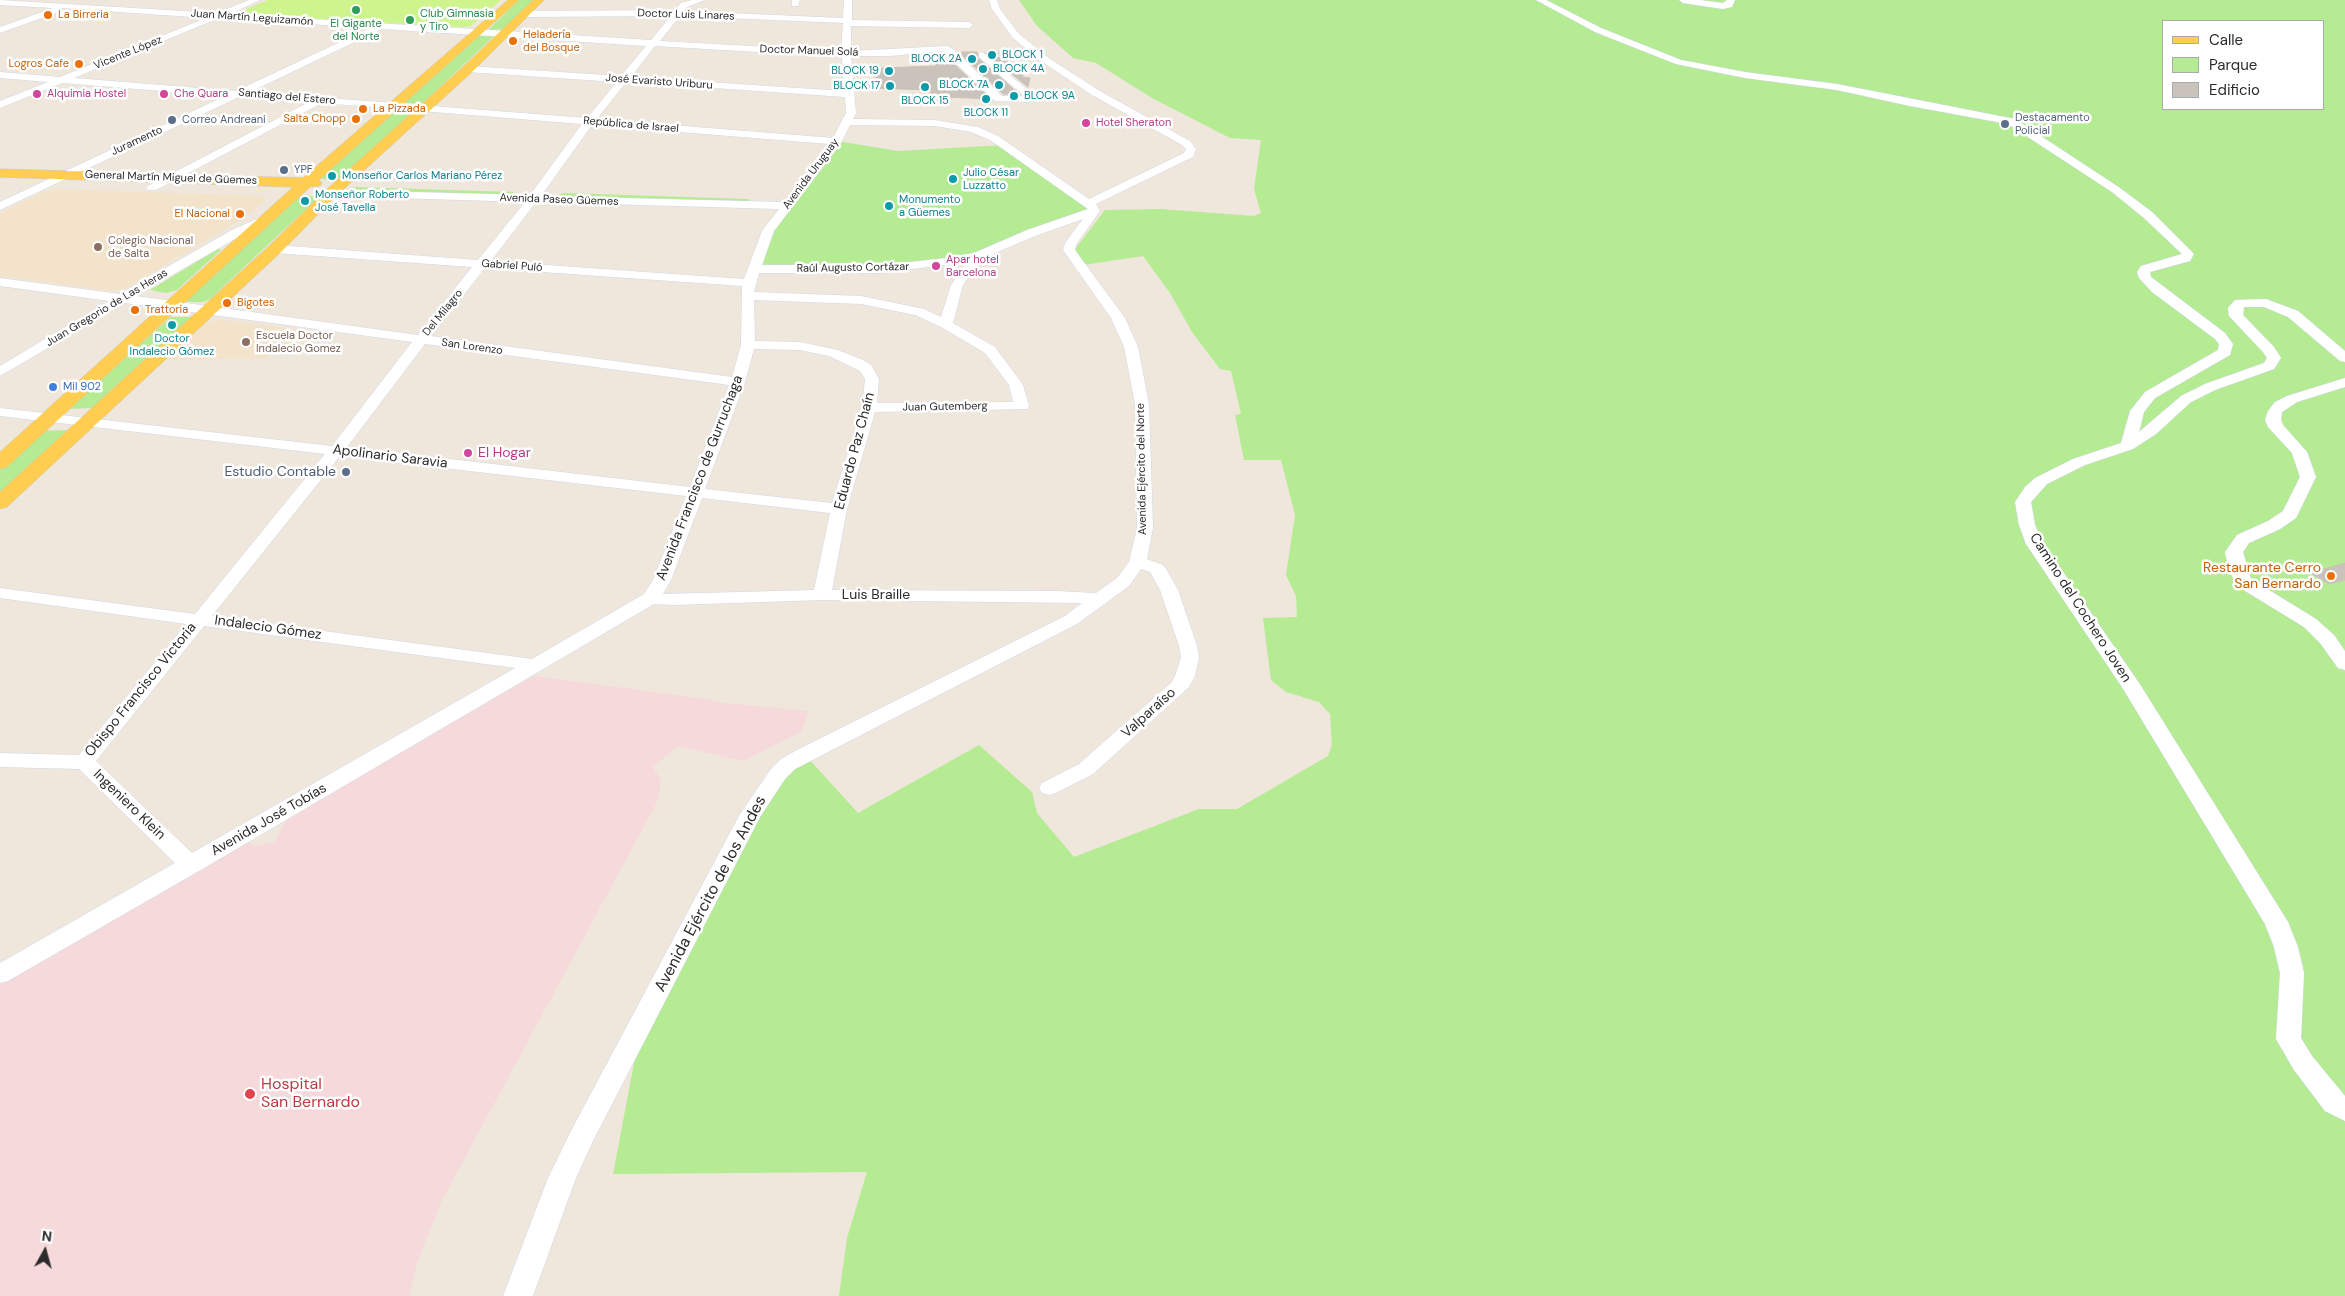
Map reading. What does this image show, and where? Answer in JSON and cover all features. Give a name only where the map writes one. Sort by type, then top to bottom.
[{"type":"main road","points":[[0,463],[302,187],[514,0]]},
{"type":"main road","points":[[0,503],[275,249],[336,188],[468,69],[539,0]]},
{"type":"main road","name":"General Martín Miguel de Güemes","points":[[0,173],[169,178],[302,187]]},
{"type":"main road","name":"General Martín Miguel de Güemes","points":[[0,184],[152,188],[336,188]]},
{"type":"street","points":[[0,30],[83,0]]},
{"type":"street","name":"Vicente López","points":[[0,105],[256,0]]},
{"type":"street","points":[[680,6],[701,0]]},
{"type":"street","name":"Avenida Uruguay","points":[[750,283],[768,230],[837,141],[851,111],[846,54],[848,0]]},
{"type":"street","name":"Raúl Augusto Cortázar","points":[[750,283],[947,262],[977,256],[1091,207],[1104,198],[1188,155],[1191,149],[1186,144],[1096,93],[1047,60],[1016,36],[996,9],[993,0]]},
{"type":"street","points":[[1540,0],[1598,30],[1679,62],[1745,75],[1837,87],[1910,103],[2011,121],[2116,190],[2148,215],[2188,254],[2186,258],[2145,269],[2143,272],[2145,278],[2220,336],[2226,344],[2225,352],[2150,395],[2137,411],[2128,446]]},
{"type":"street","points":[[1683,0],[1723,6],[1729,6],[1731,0]]},
{"type":"street","name":"Juan Martín Leguizamón","points":[[0,2],[503,34]]},
{"type":"street","name":"Doctor Luis Linares","points":[[524,14],[680,6],[848,22],[969,25]]},
{"type":"street","name":"Del Milagro","points":[[199,619],[337,450],[421,340],[537,194],[590,121],[655,43],[680,6]]},
{"type":"street","name":"Juramento","points":[[0,206],[382,26]]},
{"type":"street","name":"Doctor Manuel Solá","points":[[503,34],[846,54],[944,48],[950,50],[998,99],[1027,99],[1029,95],[982,55]]},
{"type":"street","name":"José Evaristo Uriburu","points":[[468,69],[850,94]]},
{"type":"street","name":"Santiago del Estero","points":[[0,75],[425,108]]},
{"type":"street","points":[[152,188],[321,100]]},
{"type":"street","name":"República de Israel","points":[[425,108],[837,141]]},
{"type":"street","points":[[847,122],[935,123],[974,129],[994,138],[1091,207]]},
{"type":"street","name":"Avenida Paseo Güemes","points":[[336,188],[790,202]]},
{"type":"street","name":"Avenida Ejército del Norte","points":[[1091,207],[1070,243],[1069,250],[1118,318],[1131,347],[1142,417],[1145,528],[1138,562],[1130,575],[1101,599]]},
{"type":"street","name":"Juan Gregorio de Las Heras","points":[[0,372],[120,300],[236,234],[268,218]]},
{"type":"street","name":"Gabriel Puló","points":[[275,249],[750,283]]},
{"type":"street","points":[[946,324],[957,285],[977,256]]},
{"type":"street","name":"San Lorenzo","points":[[0,282],[120,300],[207,310],[738,382]]},
{"type":"street","points":[[750,283],[820,297],[862,300],[919,312],[946,324],[990,350],[1016,385],[1022,406]]},
{"type":"street","name":"Avenida Francisco de Gurruchaga","points":[[536,665],[651,598],[662,580],[738,382],[748,345],[750,283]]},
{"type":"street","name":"Camino del Cochero Joven","points":[[2345,358],[2293,314],[2266,304],[2240,303],[2235,308],[2236,316],[2270,350],[2274,358],[2268,366],[2210,387],[2186,399],[2151,432],[2128,446],[2079,462],[2041,481],[2030,490],[2023,502],[2027,525],[2035,544],[2131,686],[2276,922],[2292,973],[2288,1039],[2303,1063],[2334,1103],[2345,1110]]},
{"type":"street","name":"Eduardo Paz Chaín","points":[[748,345],[816,348],[858,363],[866,368],[872,379],[873,385],[869,408],[839,508],[822,595]]},
{"type":"street","points":[[2345,382],[2292,399],[2280,405],[2275,411],[2273,420],[2276,427],[2299,452],[2308,477],[2290,514],[2274,525],[2243,539],[2234,552],[2243,582],[2310,623],[2327,639],[2345,664]]},
{"type":"street","name":"Juan Gutemberg","points":[[869,408],[1022,406]]},
{"type":"street","name":"Apolinario Saravia","points":[[0,412],[839,508]]},
{"type":"street","name":"Valparaíso","points":[[1049,788],[1086,769],[1179,688],[1185,676],[1190,657],[1188,646],[1168,590],[1157,569],[1138,562]]},
{"type":"street","name":"Indalecio Gómez","points":[[0,593],[536,665]]},
{"type":"street","name":"Luis Braille","points":[[651,598],[675,600],[822,595],[1057,596],[1101,599]]},
{"type":"street","name":"Avenida Ejército de los Andes","points":[[518,1296],[562,1178],[582,1135],[751,814],[778,774],[788,764],[804,754],[1063,624],[1101,599]]},
{"type":"street","name":"Obispo Francisco Victoria","points":[[84,762],[199,619]]},
{"type":"street","name":"Avenida José Tobías","points":[[0,974],[536,665]]},
{"type":"street","name":"Ingeniero Klein","points":[[0,760],[84,762],[191,865]]},
{"type":"shaded area","name":"Colegio Nacional de Salta","points":[[54,189],[263,196],[267,199],[245,217],[126,288],[112,291],[0,276],[0,213]]},
{"type":"shaded area","name":"Escuela Doctor Indalecio Gomez","points":[[222,320],[316,332],[302,347],[279,347],[267,358],[167,360],[207,322]]},
{"type":"shaded area","name":"Hospital San Bernardo","points":[[534,676],[726,703],[809,711],[802,731],[743,761],[678,746],[653,767],[660,779],[660,789],[656,804],[441,1202],[417,1262],[409,1296],[0,1296],[0,985],[241,844],[248,842],[254,846],[274,842],[291,814]]},
{"type":"green space","name":"Club Gimnasia y Tiro","points":[[268,0],[501,0],[471,26],[464,27],[278,17],[239,12]]},
{"type":"green space","points":[[519,0],[534,0],[504,29],[488,30]]},
{"type":"green space","points":[[1019,0],[2345,0],[2345,1296],[839,1296],[847,1238],[867,1172],[613,1174],[639,1037],[780,779],[808,758],[858,813],[979,745],[1032,792],[1037,813],[1074,857],[1199,809],[1237,809],[1328,756],[1332,745],[1330,714],[1319,702],[1286,692],[1271,680],[1263,618],[1297,617],[1296,596],[1286,575],[1295,515],[1281,460],[1244,460],[1235,415],[1241,414],[1231,371],[1220,369],[1192,332],[1170,293],[1143,256],[1083,265],[1075,249],[1105,210],[1160,209],[1254,216],[1261,213],[1254,189],[1261,140],[1230,138],[1152,98],[1096,63],[1073,58],[1037,26]]},
{"type":"green space","points":[[479,36],[494,36],[422,104],[403,103]]},
{"type":"green space","points":[[400,110],[414,112],[341,178],[320,178],[393,112]]},
{"type":"green space","name":"Monumento a Güemes","points":[[837,141],[898,151],[1005,145],[1090,209],[977,256],[924,265],[753,269],[768,231]]},
{"type":"green space","points":[[353,187],[515,193],[513,195],[347,190]]},
{"type":"green space","points":[[563,193],[750,200],[749,202],[556,196]]},
{"type":"green space","points":[[305,196],[319,197],[210,299],[203,302],[188,302],[187,299],[295,199]]},
{"type":"green space","points":[[218,249],[221,250],[177,290],[166,293],[150,290]]},
{"type":"green space","points":[[171,317],[193,317],[92,408],[67,409]]},
{"type":"green space","points":[[68,430],[0,494],[0,469],[42,431]]},
{"type":"building","points":[[962,52],[977,52],[978,58],[1019,94],[1003,94],[961,54]]},
{"type":"building","points":[[986,53],[999,53],[996,57],[1004,58],[1002,61],[1008,61],[1005,65],[1013,65],[1010,69],[1018,69],[1015,73],[1024,73],[1022,77],[1030,78],[1028,87]]},
{"type":"building","points":[[936,64],[954,64],[991,99],[928,96],[932,90],[868,88],[882,68],[935,66]]},
{"type":"building","name":"Restaurante Cerro San Bernardo","points":[[2345,563],[2345,580],[2330,584],[2310,573]]},
{"type":"place","name":"El Gigante del Norte","points":[[356,10]]},
{"type":"place","name":"La Birreria","points":[[48,15]]},
{"type":"place","name":"Club Gimnasia y Tiro","points":[[410,20]]},
{"type":"place","name":"Heladería del Bosque","points":[[513,41]]},
{"type":"place","name":"BLOCK 1","points":[[992,55]]},
{"type":"place","name":"BLOCK 2A","points":[[972,59]]},
{"type":"place","name":"Logros Cafe","points":[[79,64]]},
{"type":"place","name":"BLOCK 4A","points":[[983,69]]},
{"type":"place","name":"BLOCK 19","points":[[889,71]]},
{"type":"place","name":"BLOCK 7A","points":[[999,85]]},
{"type":"place","name":"BLOCK 17","points":[[890,86]]},
{"type":"place","name":"BLOCK 15","points":[[925,87]]},
{"type":"place","name":"Alquimia Hostel","points":[[37,94]]},
{"type":"place","name":"Che Quara","points":[[164,94]]},
{"type":"place","name":"BLOCK 9A","points":[[1014,96]]},
{"type":"place","name":"BLOCK 11","points":[[986,99]]},
{"type":"place","name":"La Pizzada","points":[[363,109]]},
{"type":"place","name":"Salta Chopp","points":[[356,119]]},
{"type":"place","name":"Correo Andreani","points":[[172,120]]},
{"type":"place","name":"Hotel Sheraton","points":[[1086,123]]},
{"type":"place","name":"Destacamento Policial","points":[[2005,124]]},
{"type":"place","name":"YPF","points":[[284,170]]},
{"type":"place","name":"Monseñor Carlos Mariano Pérez","points":[[332,176]]},
{"type":"place","name":"Julio César Luzzatto","points":[[953,179]]},
{"type":"place","name":"Monseñor Roberto José Tavella","points":[[305,201]]},
{"type":"place","name":"Monumento a Güemes","points":[[889,206]]},
{"type":"place","name":"El Nacional","points":[[240,214]]},
{"type":"place","name":"Colegio Nacional de Salta","points":[[98,247]]},
{"type":"place","name":"Apar hotel Barcelona","points":[[936,266]]},
{"type":"place","name":"Bigotes","points":[[227,303]]},
{"type":"place","name":"Trattoria","points":[[135,310]]},
{"type":"place","name":"Doctor Indalecio Gómez","points":[[172,325]]},
{"type":"place","name":"Escuela Doctor Indalecio Gomez","points":[[246,342]]},
{"type":"place","name":"Mil 902","points":[[53,387]]},
{"type":"place","name":"El Hogar","points":[[468,453]]},
{"type":"place","name":"Estudio Contable","points":[[346,472]]},
{"type":"place","name":"Restaurante Cerro San Bernardo","points":[[2331,576]]},
{"type":"place","name":"Hospital San Bernardo","points":[[250,1094]]}]
